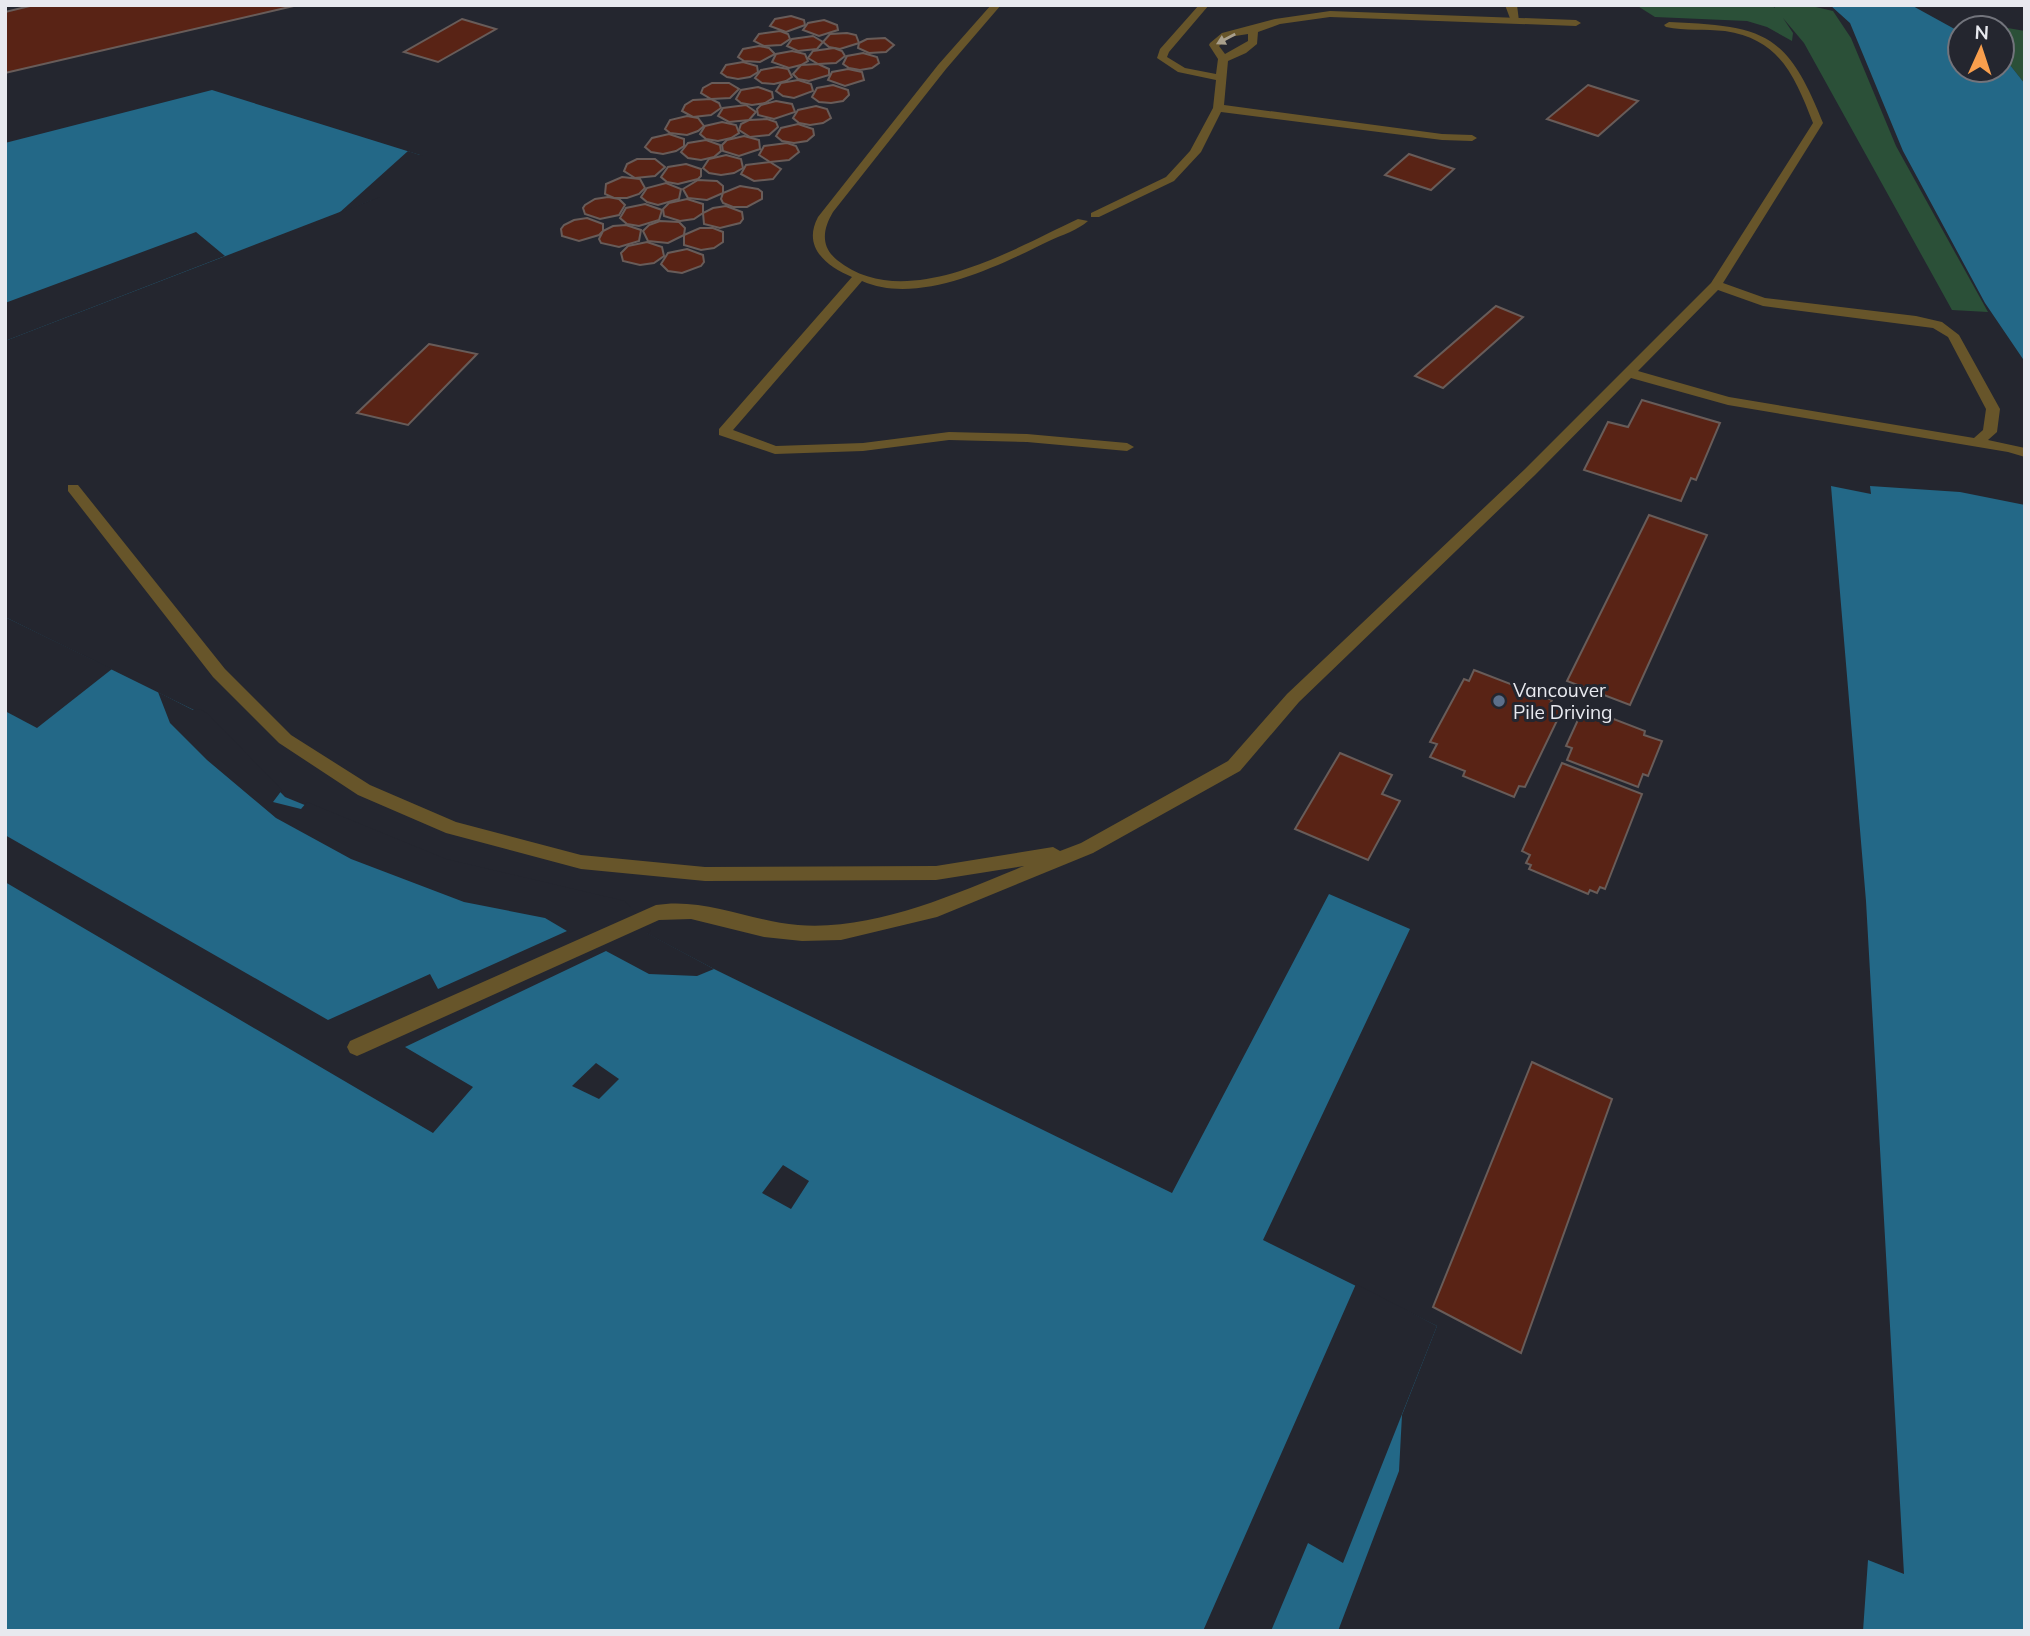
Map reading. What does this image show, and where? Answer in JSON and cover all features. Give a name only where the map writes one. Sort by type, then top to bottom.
[{"type":"street","points":[[1511,5],[1515,19]]},
{"type":"lane","points":[[996,5],[942,67],[817,228],[817,241],[829,260],[858,278],[884,283],[921,284],[958,277],[1082,221]]},
{"type":"lane","points":[[1204,5],[1164,51],[1162,58],[1168,64],[1184,71],[1219,78]]},
{"type":"lane","points":[[1095,215],[1170,179],[1195,152],[1218,108],[1223,59],[1214,45],[1226,35],[1299,17],[1330,14],[1576,23]]},
{"type":"lane","points":[[357,1047],[656,913],[691,911],[764,929],[802,933],[841,932],[930,912],[1087,848],[1234,766],[1293,698],[1521,481],[1716,285],[1818,123],[1803,82],[1782,52],[1771,43],[1735,29],[1669,25]]},
{"type":"lane","points":[[1223,59],[1242,51],[1253,42],[1253,30]]},
{"type":"lane","points":[[1218,108],[1340,121],[1442,137],[1472,138]]},
{"type":"lane","points":[[858,278],[724,432],[775,450],[863,447],[948,436],[1027,438],[1127,447]]},
{"type":"lane","points":[[1716,285],[1763,302],[1916,320],[1945,330],[1953,335],[1993,409],[1990,432],[1976,443]]},
{"type":"lane","points":[[1629,373],[1728,401],[2025,453]]},
{"type":"lane","points":[[73,488],[219,673],[285,739],[363,790],[452,828],[580,862],[705,874],[936,873],[1087,848]]},
{"type":"green space","points":[[1636,5],[1771,5],[1775,8],[1775,5],[1807,5],[1833,11],[1851,38],[1896,146],[1988,312],[1952,310],[1804,43],[1783,18],[1793,33],[1792,41],[1767,27],[1747,21],[1655,17]]},
{"type":"green space","points":[[2016,29],[2025,31],[2025,84],[2016,73]]},
{"type":"water","points":[[1830,5],[1911,5],[1946,24],[1946,84],[2016,84],[2016,73],[2025,84],[2025,362],[1985,303],[1903,151],[1850,23]]},
{"type":"water","points":[[212,90],[420,155],[371,200],[5,341],[5,143]]},
{"type":"water","points":[[1831,486],[1871,494],[1870,486],[1960,492],[2025,505],[2025,1631],[1863,1631],[1868,1560],[1904,1574],[1866,901]]},
{"type":"water","points":[[5,617],[206,716],[285,797],[445,862],[646,933],[714,969],[1172,1193],[1329,894],[1410,929],[1263,1240],[1437,1326],[1402,1415],[1399,1471],[1338,1631],[5,1631]]},
{"type":"pier","points":[[408,151],[423,156],[380,197],[339,213]]},
{"type":"pier","points":[[196,232],[225,256],[5,341],[5,303]]},
{"type":"pier","points":[[5,617],[112,669],[37,728],[5,711]]},
{"type":"pier","points":[[158,692],[193,710],[200,709],[208,714],[282,790],[273,802],[301,809],[307,802],[446,859],[625,901],[651,931],[647,933],[714,969],[697,976],[649,974],[606,951],[405,1047],[473,1087],[433,1133],[5,882],[5,835],[328,1020],[430,974],[438,989],[567,931],[545,918],[464,902],[351,859],[276,818],[207,760],[170,723]]},
{"type":"pier","points":[[596,1063],[619,1079],[599,1099],[572,1086]]},
{"type":"pier","points":[[783,1165],[809,1181],[791,1209],[762,1193]]},
{"type":"pier","points":[[1356,1284],[1437,1326],[1343,1563],[1308,1543],[1271,1631],[1203,1631]]},
{"type":"building","points":[[34,5],[298,5],[5,73],[5,12]]},
{"type":"building","points":[[791,16],[804,20],[805,25],[786,32],[770,26],[775,19]]},
{"type":"building","points":[[462,19],[496,29],[438,62],[404,52]]},
{"type":"building","points":[[824,20],[837,25],[838,30],[819,36],[803,30],[808,23]]},
{"type":"building","points":[[780,31],[788,34],[790,39],[781,45],[764,46],[754,41],[759,34]]},
{"type":"building","points":[[830,34],[856,35],[859,43],[840,49],[829,47],[823,42]]},
{"type":"building","points":[[813,36],[823,42],[817,49],[798,51],[787,46],[792,39]]},
{"type":"building","points":[[885,38],[894,45],[886,52],[869,53],[858,48],[859,43],[867,39]]},
{"type":"building","points":[[759,46],[769,48],[775,54],[760,62],[744,61],[738,57],[743,49]]},
{"type":"building","points":[[834,48],[842,51],[845,56],[836,63],[818,64],[808,58],[813,51]]},
{"type":"building","points":[[792,51],[805,54],[808,61],[789,68],[772,62],[776,54]]},
{"type":"building","points":[[863,53],[877,57],[879,63],[872,68],[860,70],[843,64],[847,56]]},
{"type":"building","points":[[743,62],[757,66],[758,72],[738,79],[721,73],[726,65]]},
{"type":"building","points":[[818,64],[829,69],[829,75],[809,81],[798,79],[793,74],[801,65]]},
{"type":"building","points":[[777,67],[788,69],[792,77],[774,84],[762,83],[755,78],[761,70]]},
{"type":"building","points":[[848,69],[862,72],[864,80],[845,86],[828,80],[832,72]]},
{"type":"building","points":[[798,80],[811,84],[813,91],[794,98],[783,96],[776,91],[781,83]]},
{"type":"building","points":[[712,83],[729,83],[739,89],[730,98],[711,99],[701,93],[703,88]]},
{"type":"building","points":[[833,85],[848,90],[849,95],[843,101],[819,102],[812,97],[817,88]]},
{"type":"building","points":[[1588,85],[1638,101],[1598,136],[1547,119]]},
{"type":"building","points":[[758,87],[772,92],[773,98],[765,103],[752,105],[736,99],[741,90]]},
{"type":"building","points":[[711,99],[719,103],[721,108],[711,115],[693,117],[682,111],[685,105],[693,100]]},
{"type":"building","points":[[776,101],[792,104],[795,112],[774,119],[758,115],[757,109],[761,105]]},
{"type":"building","points":[[746,105],[756,112],[749,120],[729,122],[718,116],[723,108]]},
{"type":"building","points":[[816,106],[827,109],[831,118],[823,123],[810,125],[799,123],[793,118],[798,110]]},
{"type":"building","points":[[687,116],[698,118],[704,126],[687,135],[670,133],[665,129],[670,120]]},
{"type":"building","points":[[767,119],[776,122],[778,127],[769,135],[750,137],[739,130],[741,124],[749,120]]},
{"type":"building","points":[[722,122],[736,125],[739,133],[718,141],[706,139],[700,134],[705,126]]},
{"type":"building","points":[[798,124],[813,129],[814,135],[807,141],[794,143],[782,141],[776,136],[781,128]]},
{"type":"building","points":[[669,134],[684,139],[684,146],[663,154],[651,152],[645,147],[652,138]]},
{"type":"building","points":[[744,136],[759,140],[760,149],[739,156],[723,151],[722,145],[727,140]]},
{"type":"building","points":[[706,140],[720,145],[721,151],[714,157],[701,160],[688,158],[681,152],[688,143]]},
{"type":"building","points":[[787,143],[796,146],[799,152],[789,160],[770,162],[759,155],[764,146]]},
{"type":"building","points":[[1409,154],[1454,169],[1431,190],[1385,175]]},
{"type":"building","points":[[726,155],[741,159],[743,168],[721,175],[709,173],[703,168],[709,159]]},
{"type":"building","points":[[637,159],[655,159],[665,167],[655,176],[635,178],[624,171],[627,164]]},
{"type":"building","points":[[770,162],[781,169],[773,179],[754,181],[741,174],[746,165]]},
{"type":"building","points":[[686,164],[701,169],[698,179],[678,184],[667,182],[661,177],[668,167]]},
{"type":"building","points":[[622,177],[640,179],[645,188],[639,194],[627,198],[614,198],[605,194],[606,184]]},
{"type":"building","points":[[698,180],[717,181],[723,186],[723,193],[707,200],[688,198],[683,189]]},
{"type":"building","points":[[666,183],[681,189],[679,199],[658,205],[641,197],[647,188]]},
{"type":"building","points":[[740,186],[758,189],[762,192],[762,199],[747,207],[733,207],[723,203],[723,193]]},
{"type":"building","points":[[595,199],[619,199],[625,205],[619,215],[600,219],[585,214],[585,205]]},
{"type":"building","points":[[687,199],[703,204],[703,213],[694,219],[680,221],[664,216],[663,209],[669,203]]},
{"type":"building","points":[[645,204],[662,210],[659,220],[639,226],[627,224],[620,218],[626,208]]},
{"type":"building","points":[[726,206],[742,212],[743,219],[740,223],[720,228],[704,224],[703,213]]},
{"type":"building","points":[[587,218],[603,224],[603,231],[599,235],[579,241],[562,236],[561,229],[564,225]]},
{"type":"building","points":[[660,221],[679,222],[685,228],[684,235],[668,243],[648,241],[643,231],[649,225]]},
{"type":"building","points":[[626,225],[641,230],[639,241],[619,247],[601,243],[599,239],[603,231],[613,226]]},
{"type":"building","points":[[700,228],[713,228],[723,232],[723,242],[714,248],[701,250],[684,245],[684,235]]},
{"type":"building","points":[[647,242],[662,247],[664,256],[654,263],[640,265],[623,261],[621,253],[628,246]]},
{"type":"building","points":[[687,249],[703,255],[704,262],[701,266],[682,273],[668,271],[661,264],[668,253]]},
{"type":"building","points":[[1496,306],[1523,317],[1443,388],[1415,376]]},
{"type":"building","points":[[429,344],[477,354],[408,425],[357,413]]},
{"type":"building","points":[[1642,400],[1720,423],[1696,480],[1691,478],[1681,501],[1584,470],[1608,422],[1628,427]]},
{"type":"building","points":[[1649,515],[1707,535],[1630,705],[1567,681]]},
{"type":"building","points":[[1474,670],[1552,700],[1550,704],[1563,708],[1525,787],[1519,786],[1514,797],[1463,776],[1465,771],[1430,757],[1437,744],[1430,742],[1464,679],[1469,681]]},
{"type":"building","points":[[1582,711],[1596,716],[1598,713],[1645,731],[1644,735],[1662,741],[1648,776],[1643,774],[1638,787],[1567,760],[1572,748],[1566,746]]},
{"type":"building","points":[[1340,753],[1392,775],[1382,794],[1400,801],[1368,860],[1295,829]]},
{"type":"building","points":[[1562,763],[1642,794],[1605,889],[1600,887],[1597,893],[1590,890],[1588,894],[1529,869],[1531,865],[1526,863],[1530,855],[1522,851]]},
{"type":"building","points":[[1532,1062],[1612,1099],[1521,1353],[1433,1307]]},
{"type":"place","name":"Vancouver Pile Driving","points":[[1499,701]]}]
